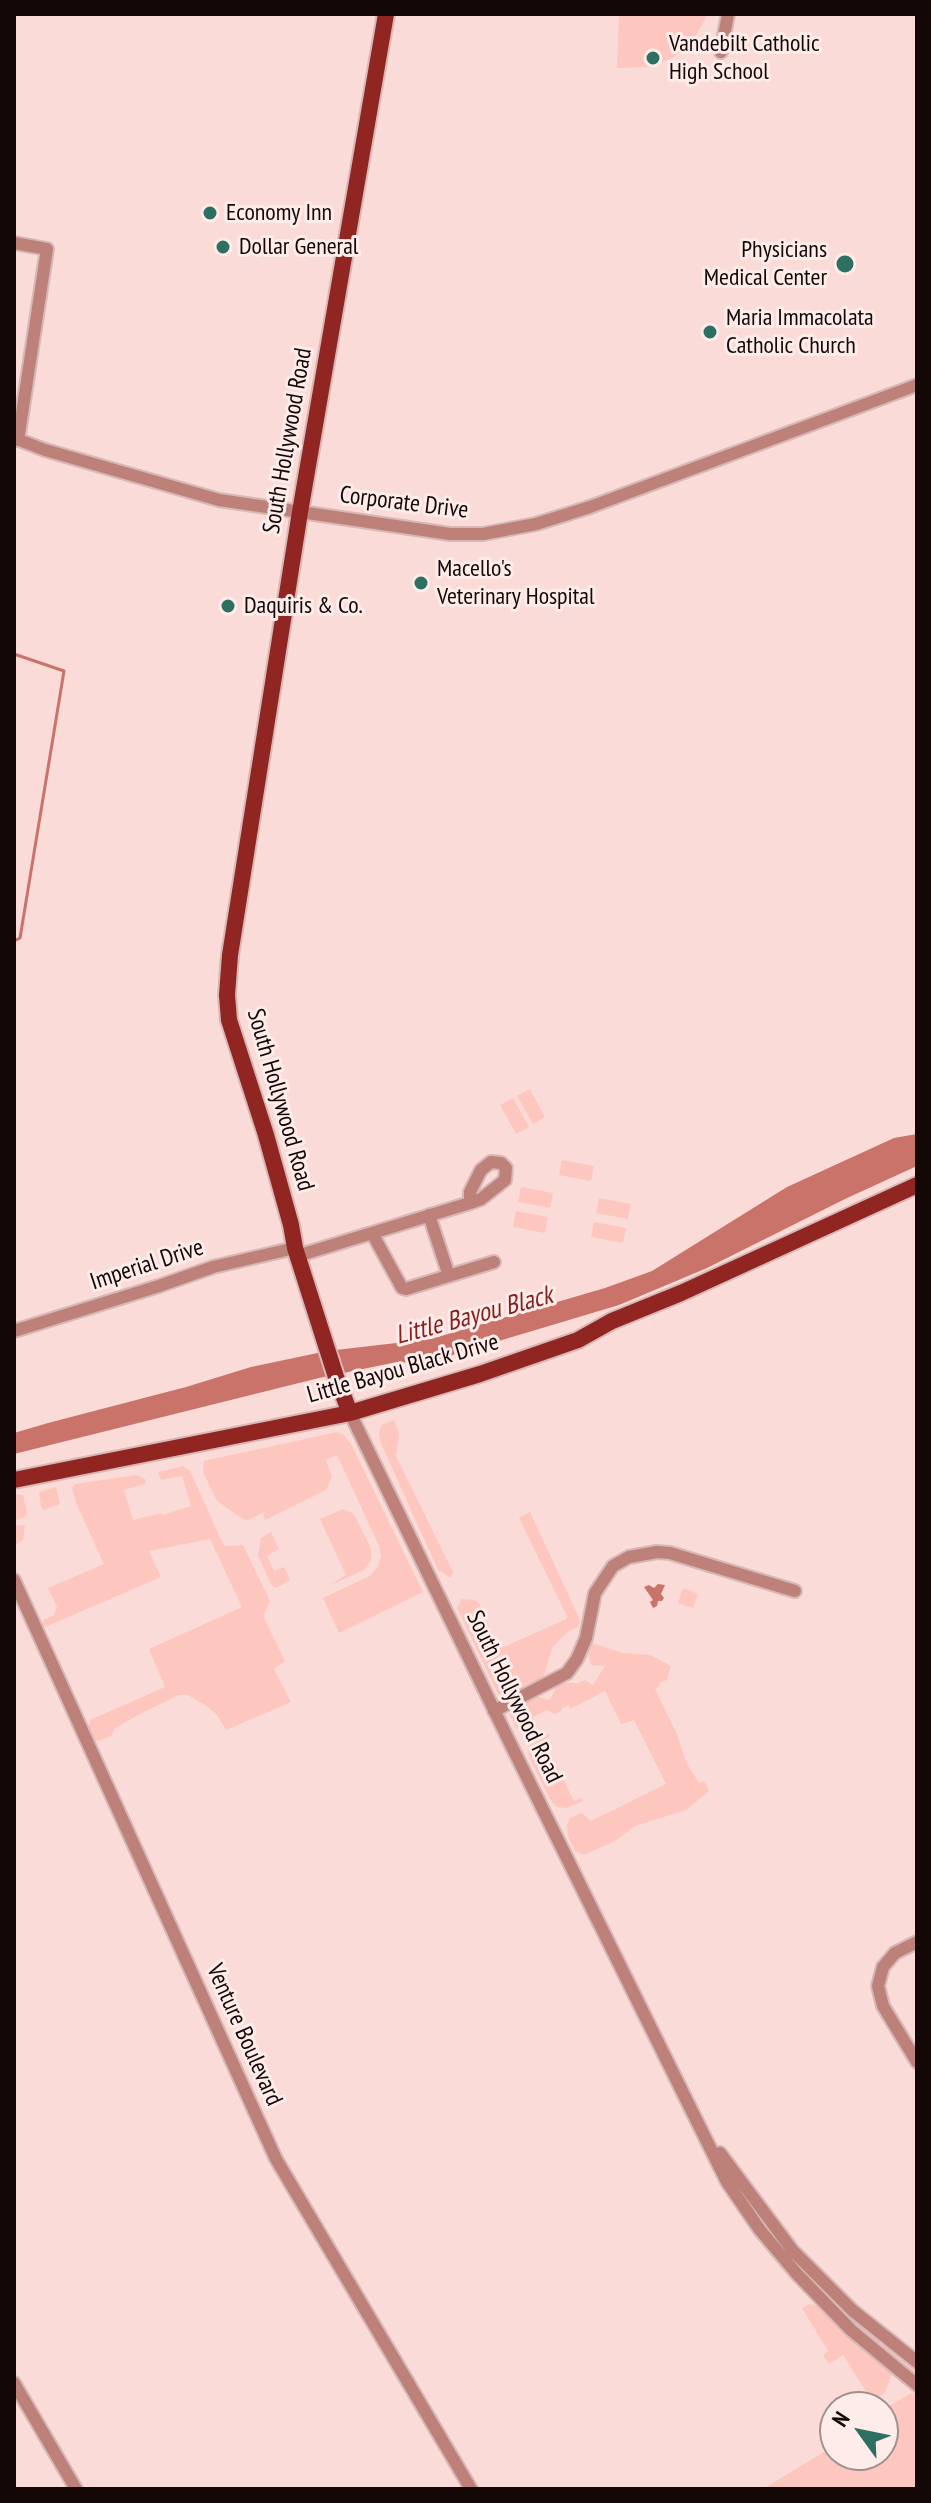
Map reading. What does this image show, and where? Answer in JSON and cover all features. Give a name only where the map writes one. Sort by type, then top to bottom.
[{"type":"main road","name":"South Hollywood Road","points":[[350,1413],[296,1252],[266,1135],[229,1020],[227,995],[230,955],[300,512],[386,14]]},
{"type":"main road","name":"Little Bayou Black Drive","points":[[14,1480],[350,1413],[480,1374],[578,1340],[612,1321],[681,1293],[917,1185]]},
{"type":"street","points":[[721,52],[728,14]]},
{"type":"street","points":[[14,243],[47,249],[16,439]]},
{"type":"street","name":"Corporate Drive","points":[[16,439],[219,500],[450,534],[483,534],[525,527],[590,507],[917,385]]},
{"type":"street","name":"Imperial Drive","points":[[14,1331],[213,1267],[296,1252],[470,1203]]},
{"type":"street","points":[[429,1215],[449,1276]]},
{"type":"street","points":[[372,1233],[402,1288],[406,1289],[494,1262]]},
{"type":"street","name":"South Hollywood Road","points":[[350,1413],[727,2182],[760,2230],[797,2274],[851,2330],[917,2385]]},
{"type":"street","points":[[494,1711],[567,1673],[577,1659],[605,1587],[629,1557],[670,1553],[795,1591]]},
{"type":"street","name":"Venture Boulevard","points":[[14,1580],[276,2159],[471,2489]]},
{"type":"street","points":[[917,1942],[895,1953],[883,1967],[878,1986],[883,2006],[917,2062]]},
{"type":"street","name":"South Hollywood Road","points":[[698,2121],[793,2251],[852,2310],[917,2362]]},
{"type":"street","points":[[14,2383],[76,2489]]},
{"type":"shaded area","points":[[619,14],[708,14],[695,37],[674,57],[650,67],[617,68]]},
{"type":"shaded area","points":[[530,1089],[545,1117],[533,1124],[517,1096]]},
{"type":"shaded area","points":[[513,1098],[529,1127],[516,1134],[500,1105]]},
{"type":"shaded area","points":[[917,1134],[917,1166],[707,1268],[619,1305],[432,1361],[397,1362],[319,1378],[14,1454],[14,1433],[48,1423],[251,1367],[327,1351],[431,1339],[605,1288],[652,1271],[787,1187],[894,1138]]},
{"type":"shaded area","points":[[562,1160],[594,1166],[591,1181],[559,1175]]},
{"type":"shaded area","points":[[521,1187],[553,1193],[550,1208],[518,1202]]},
{"type":"shaded area","points":[[599,1198],[631,1204],[628,1219],[596,1213]]},
{"type":"shaded area","points":[[516,1211],[548,1217],[545,1233],[513,1227]]},
{"type":"shaded area","points":[[594,1222],[626,1228],[623,1243],[591,1237]]},
{"type":"shaded area","points":[[394,1420],[399,1434],[396,1456],[453,1572],[451,1578],[438,1570],[380,1441],[382,1425]]},
{"type":"shaded area","points":[[337,1432],[351,1444],[423,1592],[339,1633],[323,1598],[370,1576],[381,1556],[337,1455],[326,1460],[332,1477],[326,1490],[265,1520],[263,1512],[249,1520],[243,1519],[217,1501],[203,1472],[204,1461]]},
{"type":"shaded area","points":[[183,1466],[190,1471],[224,1546],[243,1545],[270,1601],[263,1616],[285,1661],[274,1669],[291,1702],[226,1730],[208,1707],[188,1695],[179,1695],[114,1729],[112,1735],[95,1740],[88,1729],[90,1720],[165,1687],[149,1649],[242,1607],[210,1539],[149,1551],[161,1577],[45,1627],[43,1625],[43,1620],[54,1615],[57,1607],[48,1588],[104,1564],[76,1503],[72,1488],[75,1484],[137,1475],[146,1480],[145,1484],[124,1490],[133,1520],[163,1515],[191,1506],[182,1476],[161,1480],[158,1472]]},
{"type":"shaded area","points":[[56,1487],[60,1504],[44,1510],[39,1492]]},
{"type":"shaded area","points":[[14,1494],[23,1495],[27,1513],[25,1517],[15,1520],[17,1526],[25,1525],[23,1540],[15,1545]]},
{"type":"shaded area","points":[[343,1509],[354,1514],[371,1549],[371,1560],[364,1570],[328,1586],[346,1575],[320,1519]]},
{"type":"shaded area","points":[[530,1512],[580,1620],[579,1626],[566,1633],[552,1648],[543,1679],[506,1699],[498,1694],[457,1608],[462,1599],[479,1603],[495,1640],[504,1647],[566,1619],[519,1518]]},
{"type":"shaded area","points":[[271,1532],[279,1549],[267,1556],[274,1571],[284,1567],[290,1580],[276,1588],[272,1586],[258,1555],[261,1538]]},
{"type":"shaded area","points":[[658,1584],[665,1585],[661,1594],[664,1598],[653,1608],[650,1602],[653,1600],[644,1587],[649,1585],[654,1588]]},
{"type":"shaded area","points":[[683,1588],[698,1594],[693,1608],[678,1603]]},
{"type":"shaded area","points":[[592,1643],[623,1653],[650,1655],[671,1666],[667,1680],[655,1689],[677,1734],[686,1762],[699,1783],[704,1781],[709,1791],[686,1810],[635,1826],[615,1841],[584,1855],[575,1851],[568,1836],[570,1818],[582,1813],[591,1821],[666,1784],[634,1720],[621,1724],[605,1691],[570,1709],[569,1705],[554,1714],[547,1710],[533,1717],[537,1727],[528,1732],[516,1728],[509,1714],[514,1706],[536,1696],[549,1700],[555,1686],[562,1683],[585,1680],[593,1685],[605,1666],[591,1665],[588,1652]]},
{"type":"shaded area","points":[[549,1734],[544,1740],[574,1801],[581,1798],[583,1801],[567,1808],[557,1807],[551,1801],[529,1757],[528,1749],[532,1742]]},
{"type":"shaded area","points":[[817,2282],[917,2364],[917,2379],[862,2333],[815,2285]]},
{"type":"shaded area","points":[[809,2304],[818,2306],[892,2374],[885,2391],[866,2391],[843,2355],[829,2364],[823,2355],[828,2351],[802,2308]]},
{"type":"shaded area","points":[[911,2393],[917,2394],[917,2489],[763,2489],[819,2455],[819,2471],[899,2471],[899,2400]]},
{"type":"waterway","points":[[14,654],[64,671],[20,938],[14,941]]},
{"type":"place","name":"Vandebilt Catholic High School","points":[[653,58]]},
{"type":"place","name":"Economy Inn","points":[[210,213]]},
{"type":"place","name":"Dollar General","points":[[223,247]]},
{"type":"place","name":"Physicians Medical Center","points":[[845,264]]},
{"type":"place","name":"Maria Immacolata Catholic Church","points":[[710,332]]},
{"type":"place","name":"Macello's Veterinary Hospital","points":[[421,583]]},
{"type":"place","name":"Daquiris & Co.","points":[[228,606]]},
{"type":"water label","name":"Little Bayou Black","points":[[474,1316]]}]
